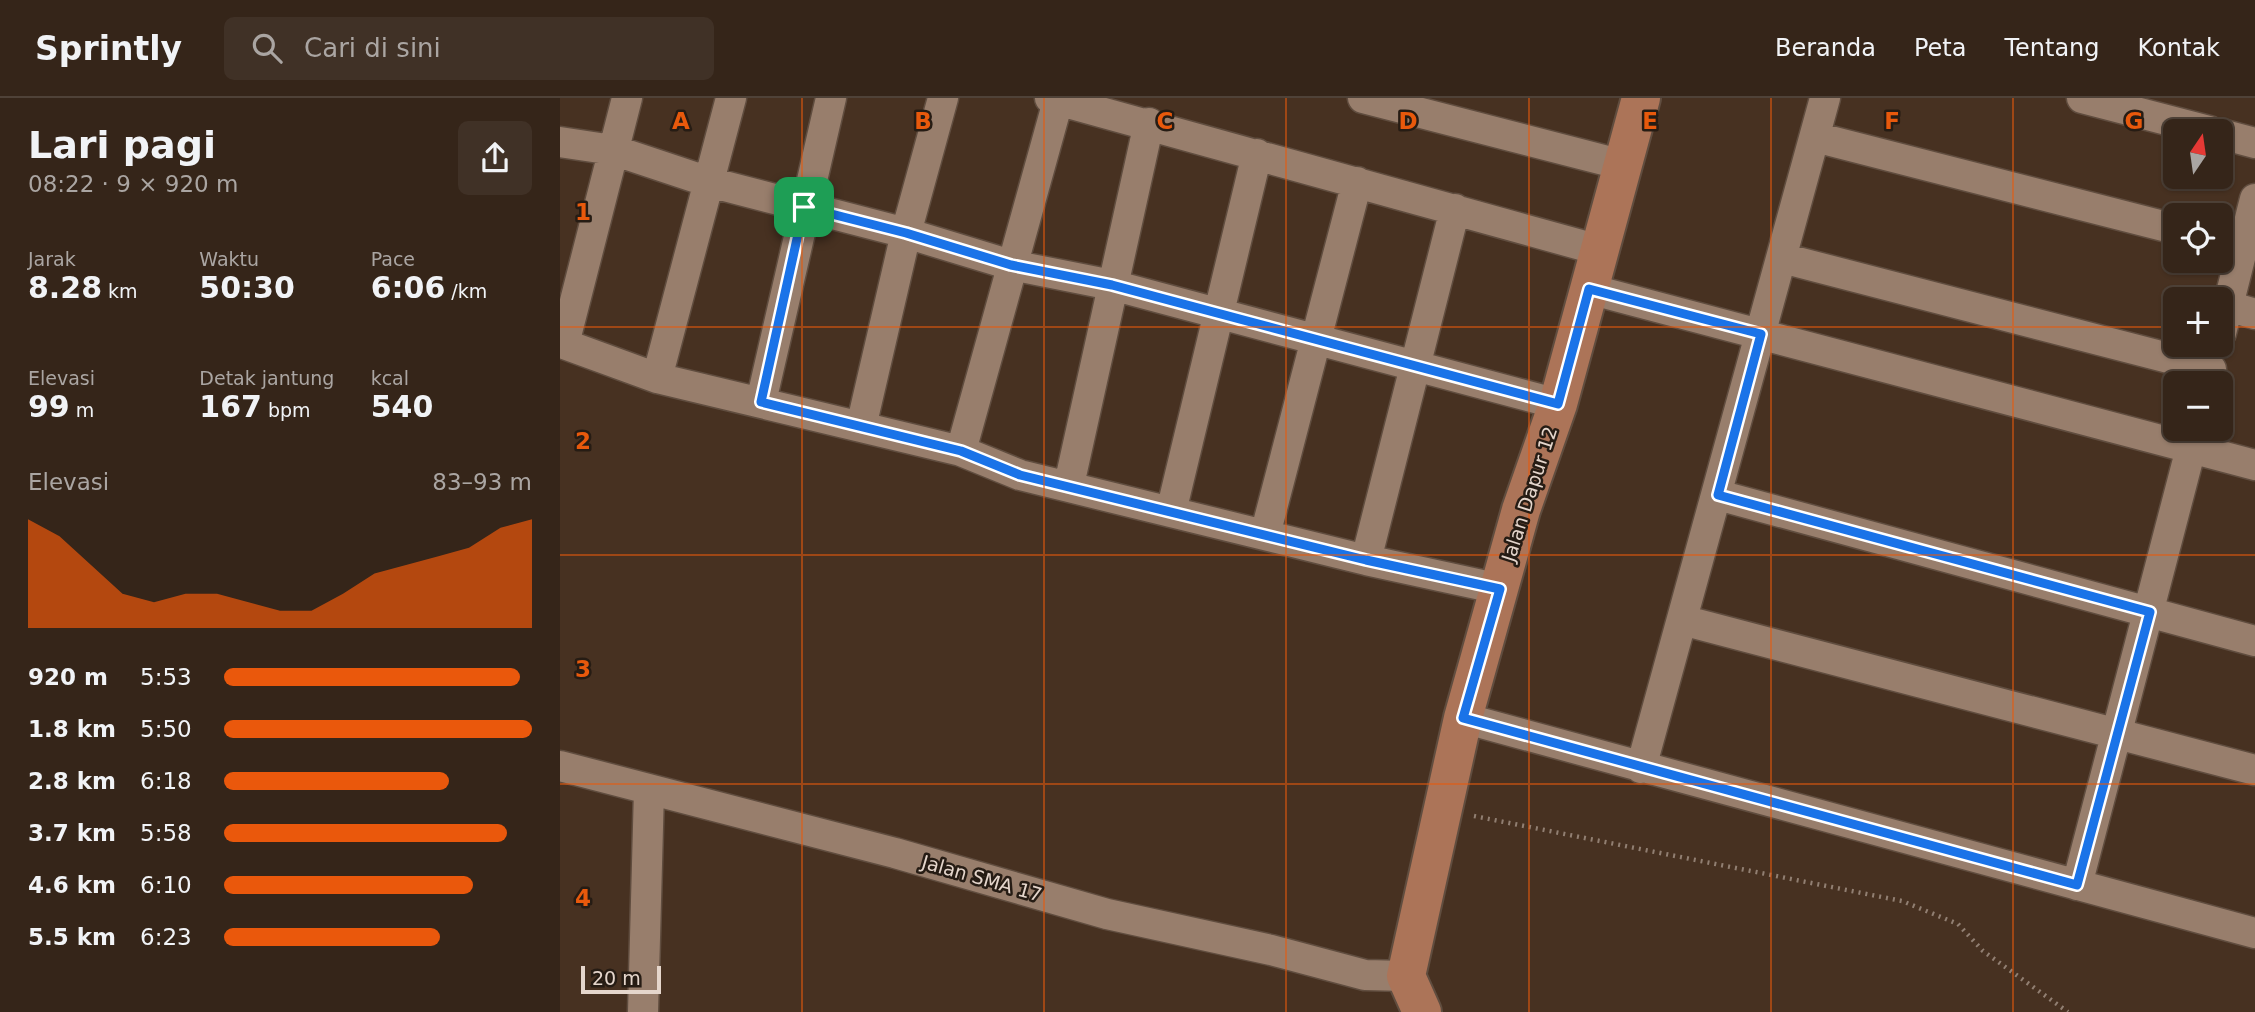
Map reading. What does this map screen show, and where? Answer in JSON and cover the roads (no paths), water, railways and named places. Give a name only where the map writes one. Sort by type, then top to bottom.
[{"type":"street","points":[[626,98],[562,344],[657,377],[961,451],[1020,475],[1366,560],[1500,589]]},
{"type":"street","points":[[657,377],[731,98]]},
{"type":"street","points":[[761,402],[831,98]]},
{"type":"street","points":[[861,427],[906,233],[943,98]]},
{"type":"street","points":[[1363,98],[1406,104],[1623,165]]},
{"type":"street","name":"Jalan Dapur 12","points":[[1406,976],[1463,718],[1521,510],[1558,404],[1641,98]]},
{"type":"street","points":[[1641,768],[1825,98]]},
{"type":"street","points":[[2081,98],[2163,119]]},
{"type":"street","points":[[961,451],[1054,99],[1149,123],[1600,250]]},
{"type":"street","points":[[1069,485],[1149,123]]},
{"type":"street","points":[[1815,137],[2163,226]]},
{"type":"street","points":[[2233,137],[2255,143]]},
{"type":"street","points":[[560,142],[613,150],[709,181],[906,233],[1011,265],[1112,285],[1558,404]]},
{"type":"street","points":[[1171,512],[1257,154]]},
{"type":"street","points":[[1265,535],[1357,182]]},
{"type":"street","points":[[2233,242],[2255,199]]},
{"type":"street","points":[[1366,560],[1455,209]]},
{"type":"street","points":[[1782,258],[2212,366]]},
{"type":"street","points":[[2233,273],[2234,318]]},
{"type":"street","points":[[1589,289],[1761,334],[2163,431]]},
{"type":"street","points":[[2077,885],[2192,441]]},
{"type":"street","points":[[2200,441],[2255,465]]},
{"type":"street","points":[[1718,495],[2255,641]]},
{"type":"street","points":[[1682,620],[2255,770]]},
{"type":"street","points":[[1463,718],[2255,933]]},
{"type":"street","name":"Jalan SMA 17","points":[[560,766],[895,853],[1107,914],[1271,950],[1365,975],[1406,976]]},
{"type":"street","points":[[643,1012],[649,790]]},
{"type":"street","points":[[1406,976],[1422,1012]]}]
